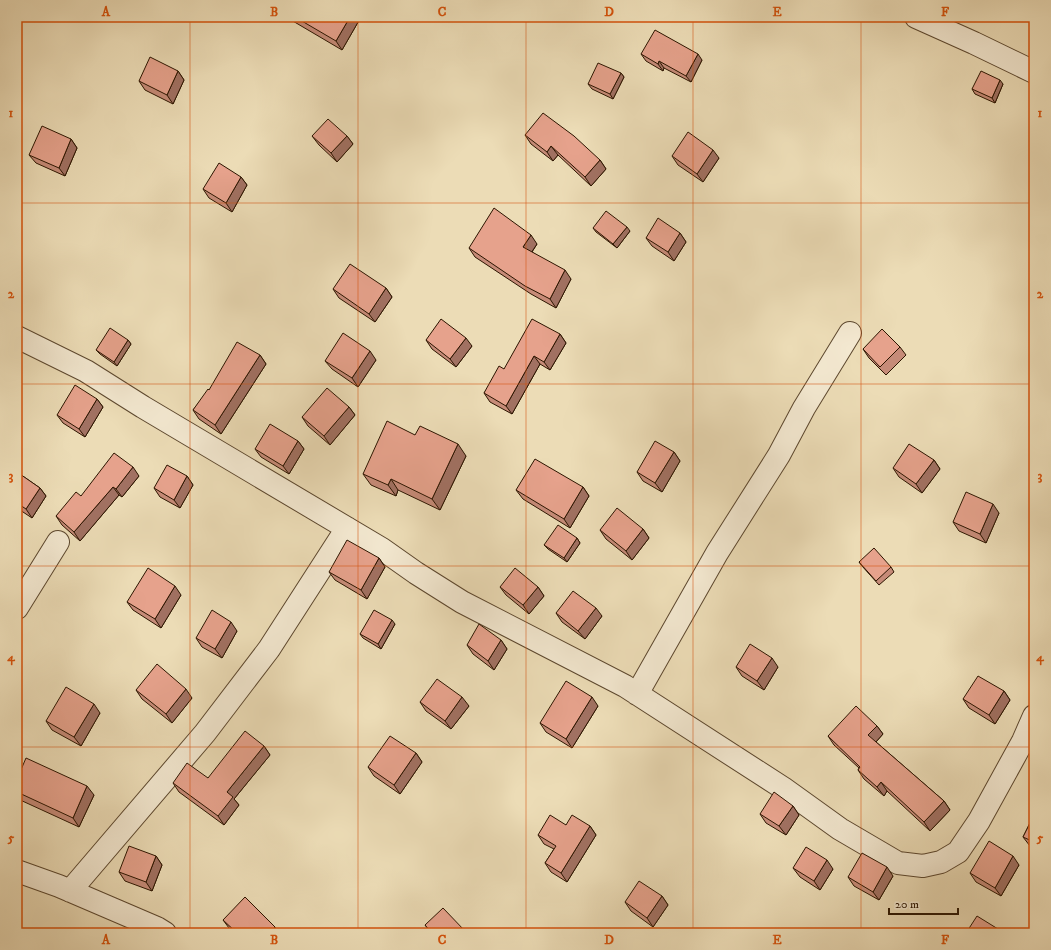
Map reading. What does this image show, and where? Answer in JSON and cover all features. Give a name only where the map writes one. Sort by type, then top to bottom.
[{"type":"street","points":[[916,17],[1034,72]]},
{"type":"street","points":[[637,694],[717,553],[779,455],[804,408],[850,333]]},
{"type":"street","points":[[17,337],[86,371],[143,407],[347,528],[462,602],[637,694],[783,788],[840,829],[898,863],[923,866],[941,862],[958,852],[979,820],[1023,741],[1034,716]]},
{"type":"street","points":[[70,891],[146,804],[210,727],[269,649],[347,528]]},
{"type":"street","points":[[17,608],[58,542]]},
{"type":"street","points":[[17,871],[70,891],[157,928],[165,933]]},
{"type":"building","points":[[295,17],[350,17],[336,41]]},
{"type":"building","points":[[655,30],[698,54],[686,76],[659,61],[658,64],[641,54]]},
{"type":"building","points":[[150,57],[178,71],[167,95],[139,81]]},
{"type":"building","points":[[598,63],[621,73],[610,94],[588,84]]},
{"type":"building","points":[[981,71],[1000,80],[992,98],[972,89]]},
{"type":"building","points":[[543,113],[574,136],[600,160],[585,177],[551,146],[547,152],[525,135]]},
{"type":"building","points":[[328,119],[347,136],[331,153],[312,136]]},
{"type":"building","points":[[42,126],[71,139],[59,168],[29,155]]},
{"type":"building","points":[[688,132],[713,150],[697,174],[672,156]]},
{"type":"building","points":[[219,163],[241,177],[226,203],[203,189]]},
{"type":"building","points":[[494,208],[531,235],[523,247],[565,270],[550,299],[525,286],[469,248]]},
{"type":"building","points":[[606,211],[627,227],[613,244],[593,228]]},
{"type":"building","points":[[658,218],[680,233],[668,252],[646,238]]},
{"type":"building","points":[[350,264],[386,288],[369,314],[333,289]]},
{"type":"building","points":[[441,319],[466,338],[450,359],[426,340]]},
{"type":"building","points":[[532,319],[560,334],[544,362],[534,356],[506,406],[484,393],[499,366],[504,369]]},
{"type":"building","points":[[110,328],[128,340],[114,362],[96,350]]},
{"type":"building","points":[[882,329],[900,347],[880,367],[863,349]]},
{"type":"building","points":[[343,333],[370,351],[352,378],[325,361]]},
{"type":"building","points":[[237,342],[260,355],[215,425],[193,410],[208,389],[209,390]]},
{"type":"building","points":[[75,385],[97,399],[79,429],[57,415]]},
{"type":"building","points":[[327,388],[349,407],[324,436],[302,417]]},
{"type":"building","points":[[387,421],[415,435],[420,426],[458,444],[432,499],[391,479],[388,485],[363,474]]},
{"type":"building","points":[[270,424],[298,441],[283,466],[255,449]]},
{"type":"building","points":[[655,441],[674,452],[655,483],[637,472]]},
{"type":"building","points":[[909,444],[934,460],[916,484],[893,468]]},
{"type":"building","points":[[114,453],[133,467],[116,489],[113,487],[74,532],[56,516],[76,492],[81,496]]},
{"type":"building","points":[[535,459],[583,487],[564,519],[516,490]]},
{"type":"building","points":[[167,465],[187,476],[174,500],[154,488]]},
{"type":"building","points":[[17,472],[40,488],[26,509],[17,503]]},
{"type":"building","points":[[966,492],[993,504],[980,534],[953,522]]},
{"type":"building","points":[[617,508],[643,529],[626,551],[600,530]]},
{"type":"building","points":[[558,525],[577,538],[564,558],[544,545]]},
{"type":"building","points":[[347,540],[379,558],[361,590],[329,572]]},
{"type":"building","points":[[874,548],[891,567],[876,581],[859,562]]},
{"type":"building","points":[[148,568],[175,586],[155,619],[127,602]]},
{"type":"building","points":[[515,568],[538,587],[523,605],[500,587]]},
{"type":"building","points":[[573,591],[596,608],[578,631],[556,613]]},
{"type":"building","points":[[212,610],[231,622],[215,649],[196,638]]},
{"type":"building","points":[[374,610],[392,620],[378,644],[360,634]]},
{"type":"building","points":[[479,624],[501,640],[488,661],[467,645]]},
{"type":"building","points":[[750,644],[772,658],[757,681],[736,667]]},
{"type":"building","points":[[157,664],[186,689],[166,714],[136,690]]},
{"type":"building","points":[[978,676],[1004,691],[989,715],[963,699]]},
{"type":"building","points":[[437,679],[462,697],[445,721],[420,702]]},
{"type":"building","points":[[566,681],[592,697],[566,739],[540,723]]},
{"type":"building","points":[[66,687],[94,704],[74,737],[46,721]]},
{"type":"building","points":[[856,706],[877,726],[868,735],[944,801],[924,822],[881,782],[877,787],[858,770],[860,767],[828,736]]},
{"type":"building","points":[[245,731],[264,746],[227,792],[233,797],[218,816],[173,783],[187,763],[208,778]]},
{"type":"building","points":[[390,736],[416,753],[394,785],[368,767]]},
{"type":"building","points":[[26,758],[87,786],[73,818],[17,792],[17,779]]},
{"type":"building","points":[[774,792],[793,806],[779,826],[760,814]]},
{"type":"building","points":[[550,815],[566,825],[572,815],[590,826],[561,873],[545,863],[556,846],[538,835]]},
{"type":"building","points":[[1034,815],[1034,842],[1023,837]]},
{"type":"building","points":[[989,841],[1013,856],[995,888],[970,873]]},
{"type":"building","points":[[129,846],[156,856],[146,882],[119,872]]},
{"type":"building","points":[[806,847],[827,860],[814,881],[793,868]]},
{"type":"building","points":[[862,853],[887,867],[873,892],[848,877]]},
{"type":"building","points":[[639,881],[662,896],[647,918],[625,902]]},
{"type":"building","points":[[245,897],[275,927],[270,933],[237,933],[223,920]]},
{"type":"building","points":[[443,908],[465,931],[463,933],[432,933],[425,925]]},
{"type":"building","points":[[977,916],[998,929],[995,933],[966,933]]}]
